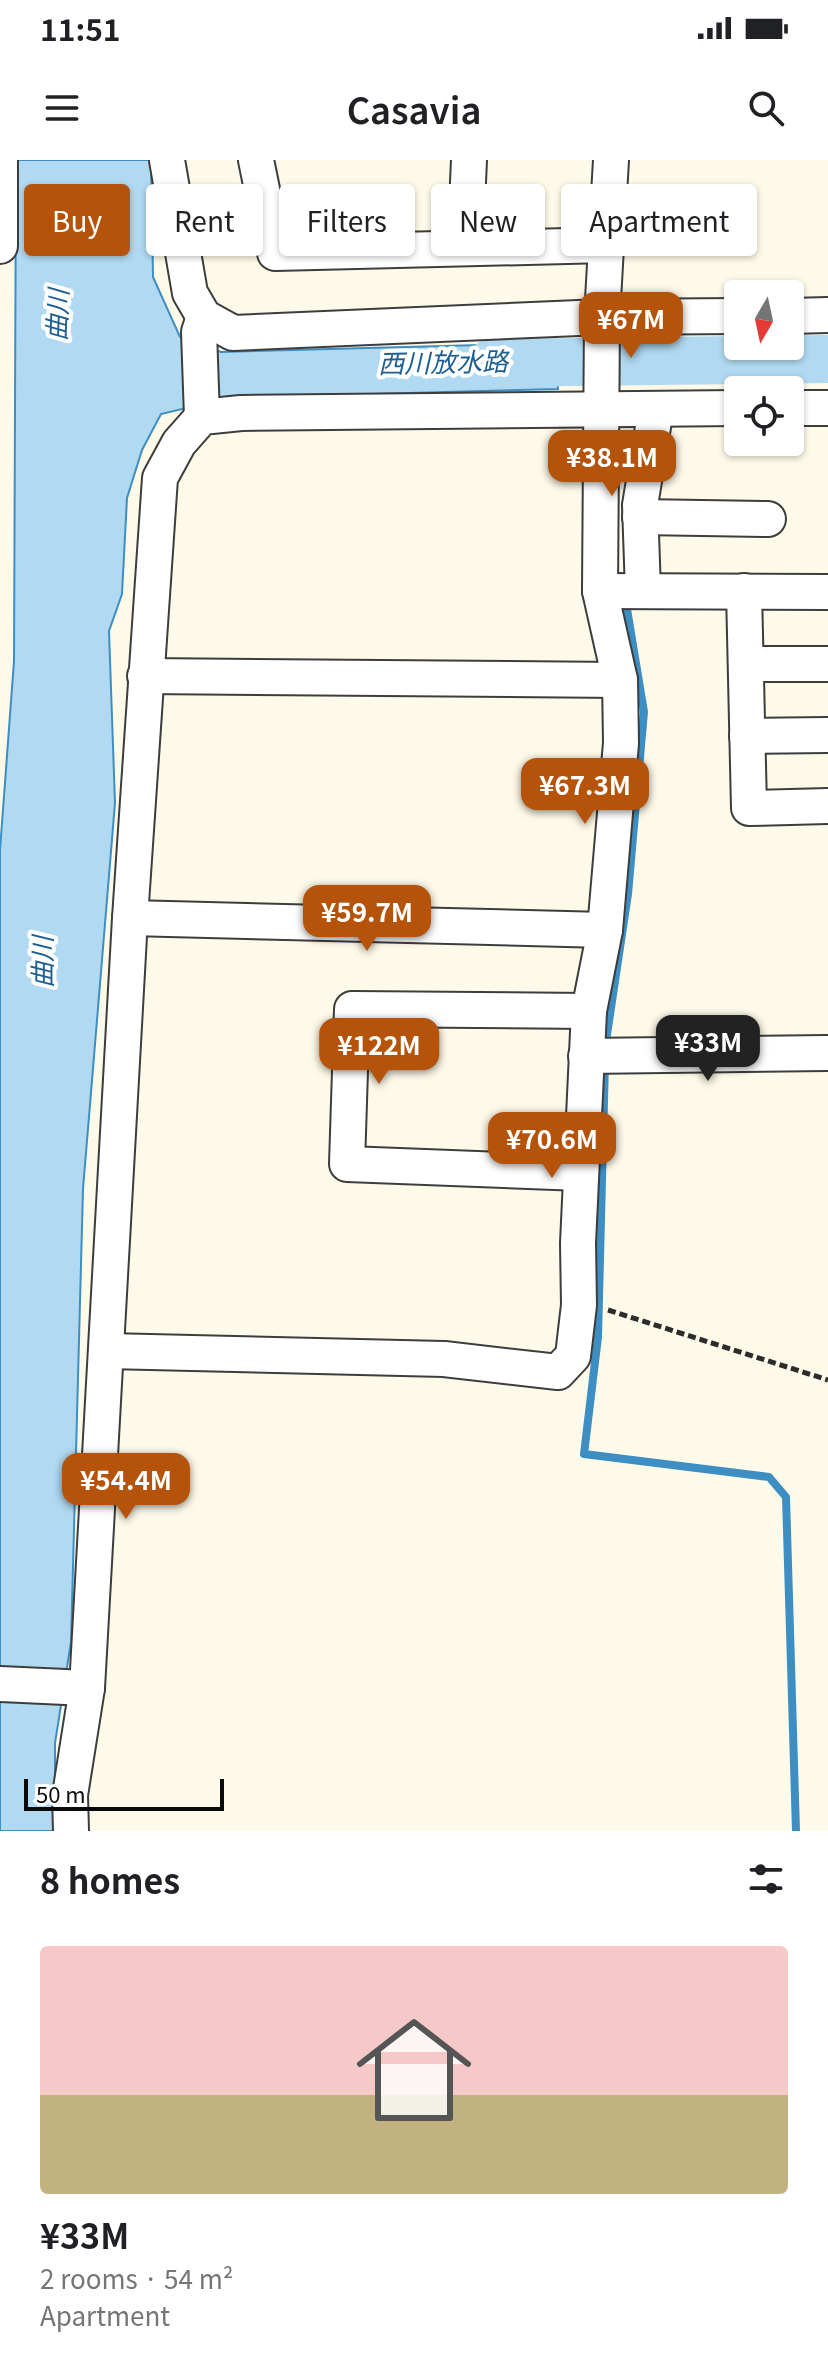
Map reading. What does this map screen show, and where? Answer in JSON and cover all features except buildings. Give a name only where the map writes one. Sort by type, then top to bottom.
[{"type":"street","points":[[0,160],[0,246]]},
{"type":"street","points":[[71,1831],[70,1795],[78,1688],[107,1351],[130,918],[160,478],[201,411],[202,325],[190,293],[167,160]]},
{"type":"street","points":[[256,160],[275,253],[431,249]]},
{"type":"street","points":[[468,184],[469,160]]},
{"type":"street","points":[[610,184],[611,160]]},
{"type":"street","points":[[107,1351],[444,1359],[558,1372],[573,1356],[579,1305],[581,1173],[589,1011],[605,930],[621,743],[620,680],[600,591],[602,324],[606,256]]},
{"type":"street","points":[[804,316],[828,315]]},
{"type":"street","points":[[202,325],[233,333],[602,324],[724,317]]},
{"type":"street","points":[[201,411],[241,413],[602,398],[656,409],[724,408]]},
{"type":"street","points":[[804,408],[828,408]]},
{"type":"street","points":[[643,591],[640,517],[656,409]]},
{"type":"street","points":[[640,517],[768,519]]},
{"type":"street","points":[[600,591],[828,592]]},
{"type":"street","points":[[744,591],[749,808],[828,806]]},
{"type":"street","points":[[746,664],[828,664]]},
{"type":"street","points":[[145,676],[620,680]]},
{"type":"street","points":[[747,736],[828,735]]},
{"type":"street","points":[[130,918],[605,930]]},
{"type":"street","points":[[581,1173],[347,1164],[352,1009],[589,1011]]},
{"type":"street","points":[[586,1056],[828,1053]]},
{"type":"street","points":[[0,1684],[78,1688]]},
{"type":"path","points":[[579,1305],[623,1312],[828,1380]]},
{"type":"water","name":"曲川","points":[[16,160],[151,160],[151,184],[146,184],[146,256],[153,256],[153,277],[180,337],[221,352],[556,343],[558,389],[228,398],[161,414],[142,450],[127,498],[122,594],[109,631],[115,803],[83,1189],[71,1642],[55,1743],[55,1831],[0,1831],[0,850],[14,661]]},
{"type":"waterway","name":"西川放水路","points":[[491,363],[828,359]]},
{"type":"waterway","points":[[605,1048],[628,894],[644,712],[627,609]]},
{"type":"waterway","points":[[605,1062],[598,1337],[584,1454],[769,1477],[786,1497],[796,1831]]}]
